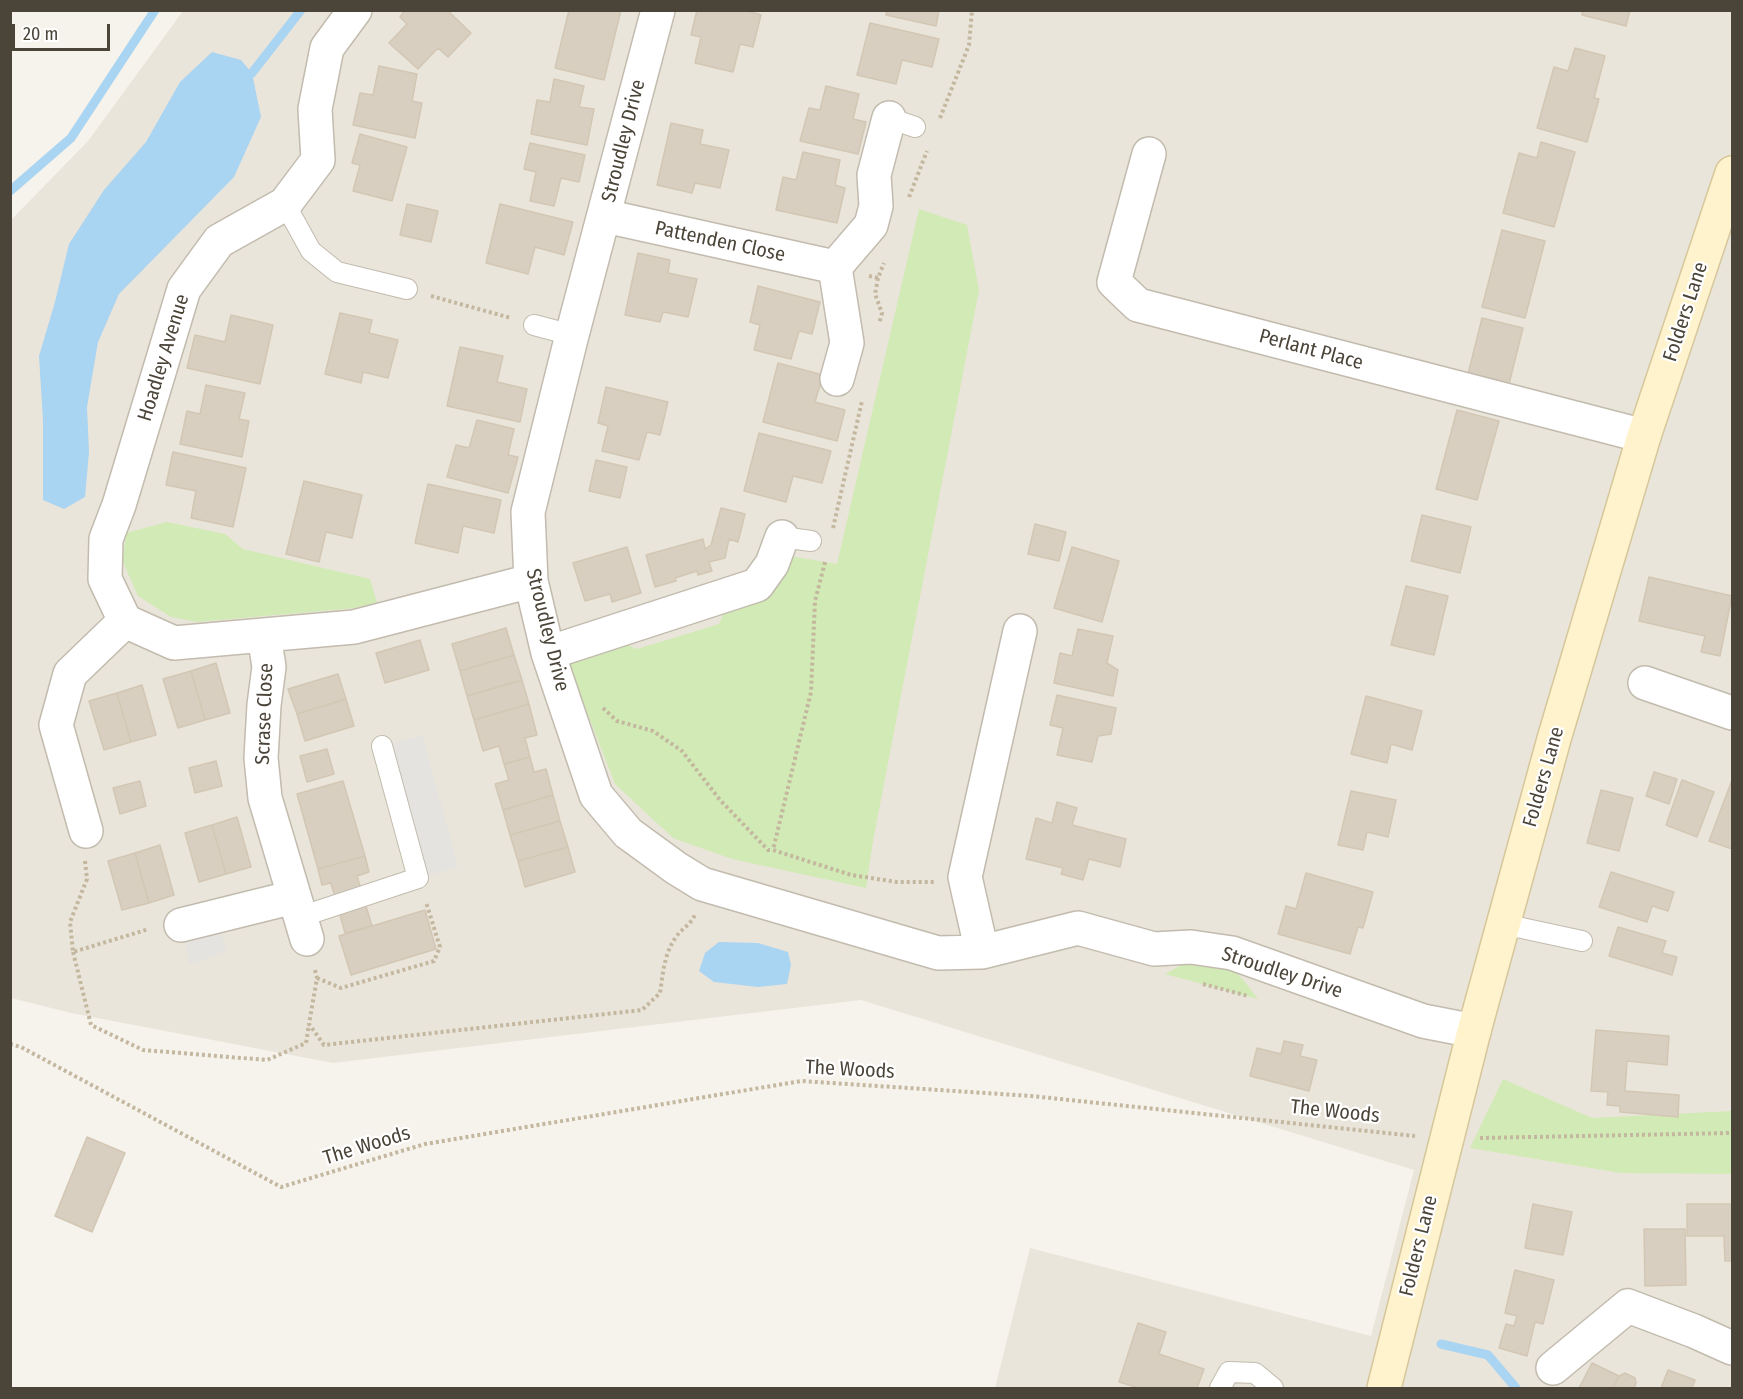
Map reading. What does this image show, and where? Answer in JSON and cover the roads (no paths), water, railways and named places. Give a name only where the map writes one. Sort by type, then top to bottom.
[{"type":"main road","name":"Folders Lane","points":[[1385,1388],[1474,1031],[1554,739],[1644,436],[1732,173]]},
{"type":"street","name":"Hoadley Avenue","points":[[125,621],[105,579],[106,539],[119,505],[184,289],[219,241],[285,204],[318,160],[315,109],[327,48],[355,10]]},
{"type":"street","name":"Stroudley Drive","points":[[658,10],[528,512],[531,581],[548,653],[596,795],[628,833],[675,868],[702,884],[938,953],[982,952],[1078,928],[1154,950],[1191,946],[1232,953],[1424,1021],[1474,1031]]},
{"type":"street","points":[[851,385],[835,267],[871,225],[876,206],[874,175],[902,122]]},
{"type":"street","name":"Perlant Place","points":[[1149,154],[1114,282],[1138,305],[1644,436]]},
{"type":"street","name":"Pattenden Close","points":[[605,216],[835,267]]},
{"type":"street","points":[[548,653],[757,585],[772,564],[797,539]]},
{"type":"street","points":[[86,831],[56,725],[70,674],[125,621],[174,643],[354,627],[531,581]]},
{"type":"street","points":[[982,952],[964,878],[1020,631]]},
{"type":"street","name":"Scrase Close","points":[[264,635],[269,667],[261,758],[265,798],[300,917]]},
{"type":"street","points":[[1645,683],[1732,713]]},
{"type":"street","points":[[181,925],[300,917]]},
{"type":"street","points":[[1553,1368],[1629,1306],[1732,1348]]},
{"type":"lane","points":[[285,204],[311,251],[336,272],[407,289]]},
{"type":"lane","points":[[534,325],[572,335]]},
{"type":"lane","points":[[300,917],[418,878],[382,746]]},
{"type":"lane","points":[[1503,924],[1582,941]]},
{"type":"lane","points":[[1220,1389],[1229,1372],[1255,1373],[1273,1389]]},
{"type":"water","points":[[212,52],[241,60],[252,73],[261,117],[234,177],[119,294],[98,342],[87,407],[89,452],[85,497],[64,509],[43,500],[43,421],[39,356],[69,244],[104,190],[146,142],[180,82]]},
{"type":"water","points":[[719,942],[758,943],[788,952],[791,965],[787,984],[758,987],[714,982],[699,971],[705,953]]},
{"type":"waterway","points":[[10,191],[71,138],[155,10]]},
{"type":"waterway","points":[[252,73],[301,10]]},
{"type":"waterway","points":[[1441,1344],[1488,1355],[1516,1388]]}]
